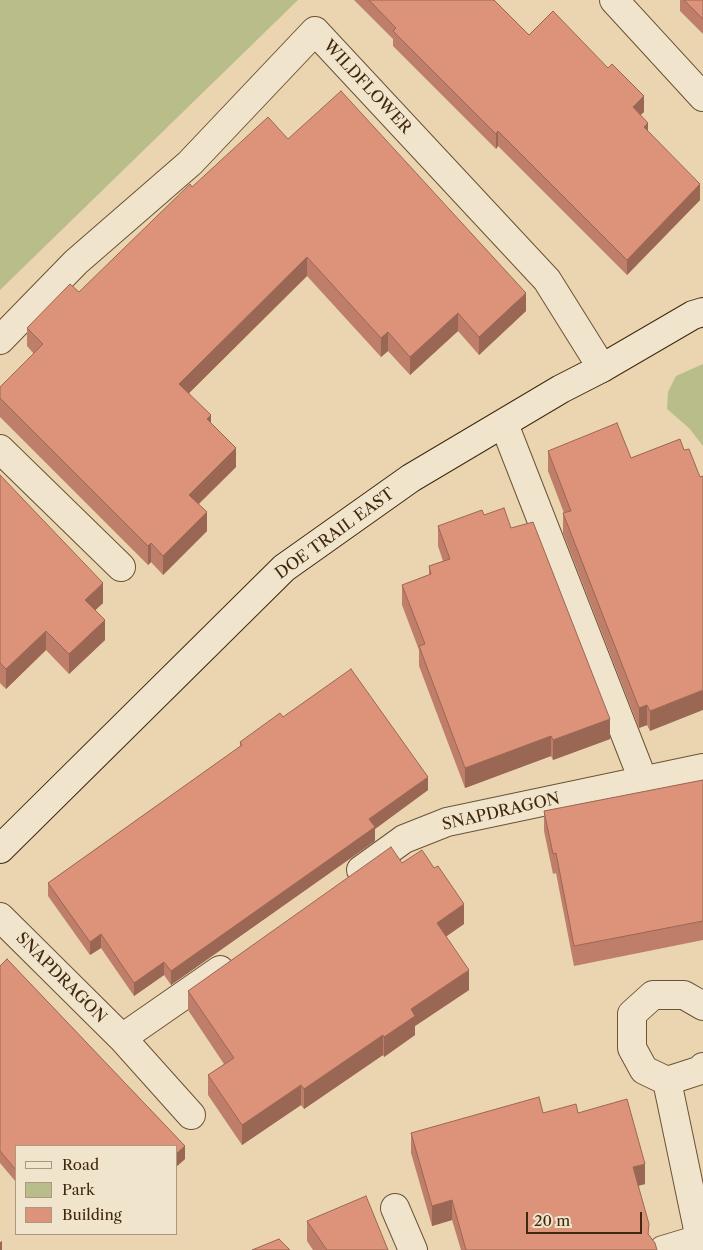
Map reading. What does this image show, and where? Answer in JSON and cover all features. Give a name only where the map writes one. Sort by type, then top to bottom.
[{"type":"street","points":[[614,0],[703,97]]},
{"type":"street","name":"WILDFLOWER","points":[[0,340],[76,262],[190,163],[315,31],[547,280],[602,368]]},
{"type":"street","name":"DOE TRAIL EAST","points":[[0,849],[284,568],[411,478],[561,389],[602,368],[693,315],[703,312]]},
{"type":"street","points":[[504,424],[643,780]]},
{"type":"street","points":[[0,449],[121,567]]},
{"type":"street","name":"SNAPDRAGON","points":[[340,884],[404,839],[447,822],[703,768]]},
{"type":"street","name":"SNAPDRAGON","points":[[0,917],[122,1038],[191,1115]]},
{"type":"street","points":[[122,1038],[243,953]]},
{"type":"street","points":[[703,1006],[684,995],[653,995],[632,1014],[632,1048],[644,1070],[667,1081],[701,1070],[703,1067]]},
{"type":"street","points":[[663,1250],[701,1238],[667,1081]]},
{"type":"street","points":[[395,1208],[413,1250]]},
{"type":"green space","points":[[0,0],[298,0],[0,290]]},
{"type":"green space","points":[[703,364],[703,446],[689,428],[667,409],[668,392],[676,376]]},
{"type":"building","points":[[369,0],[494,0],[529,35],[553,11],[608,68],[612,64],[644,96],[633,107],[648,123],[644,127],[700,184],[627,260],[498,131],[496,134],[393,31],[396,28]]},
{"type":"building","points":[[684,0],[703,0],[703,19]]},
{"type":"building","points":[[341,91],[526,293],[479,337],[458,313],[410,357],[388,332],[381,338],[307,257],[179,384],[211,415],[207,419],[236,448],[189,495],[207,512],[163,556],[151,543],[148,546],[0,398],[0,387],[43,344],[27,328],[70,284],[79,292],[190,184],[192,187],[268,117],[288,139]]},
{"type":"building","points":[[617,423],[631,458],[680,439],[684,450],[689,449],[700,477],[703,476],[703,690],[650,711],[647,705],[639,708],[563,513],[571,511],[548,451]]},
{"type":"building","points":[[0,475],[103,583],[85,600],[105,620],[69,654],[46,631],[6,669],[0,663]]},
{"type":"building","points":[[504,508],[511,528],[533,522],[610,719],[553,740],[551,736],[465,768],[419,646],[425,644],[402,585],[431,574],[429,566],[450,559],[438,526],[482,510],[484,515]]},
{"type":"building","points":[[351,669],[428,777],[369,819],[375,827],[171,971],[164,962],[134,983],[101,934],[90,942],[48,883],[242,745],[240,742],[280,713],[283,717]]},
{"type":"building","points":[[703,780],[703,921],[574,946],[556,853],[553,854],[544,811]]},
{"type":"building","points":[[391,847],[402,863],[422,850],[434,868],[438,866],[464,904],[437,923],[469,970],[411,1009],[415,1016],[384,1037],[383,1035],[304,1089],[301,1085],[242,1125],[208,1075],[234,1058],[188,991]]},
{"type":"building","points":[[7,959],[185,1146],[178,1152],[178,1145],[15,1145],[15,1169],[0,1151],[0,966]]},
{"type":"building","points":[[539,1097],[543,1113],[576,1104],[578,1113],[627,1099],[645,1164],[633,1167],[649,1224],[648,1234],[655,1243],[657,1250],[466,1250],[452,1200],[432,1206],[411,1133]]},
{"type":"building","points":[[366,1196],[388,1250],[327,1250],[307,1221]]},
{"type":"building","points":[[279,1239],[290,1250],[252,1250]]}]
